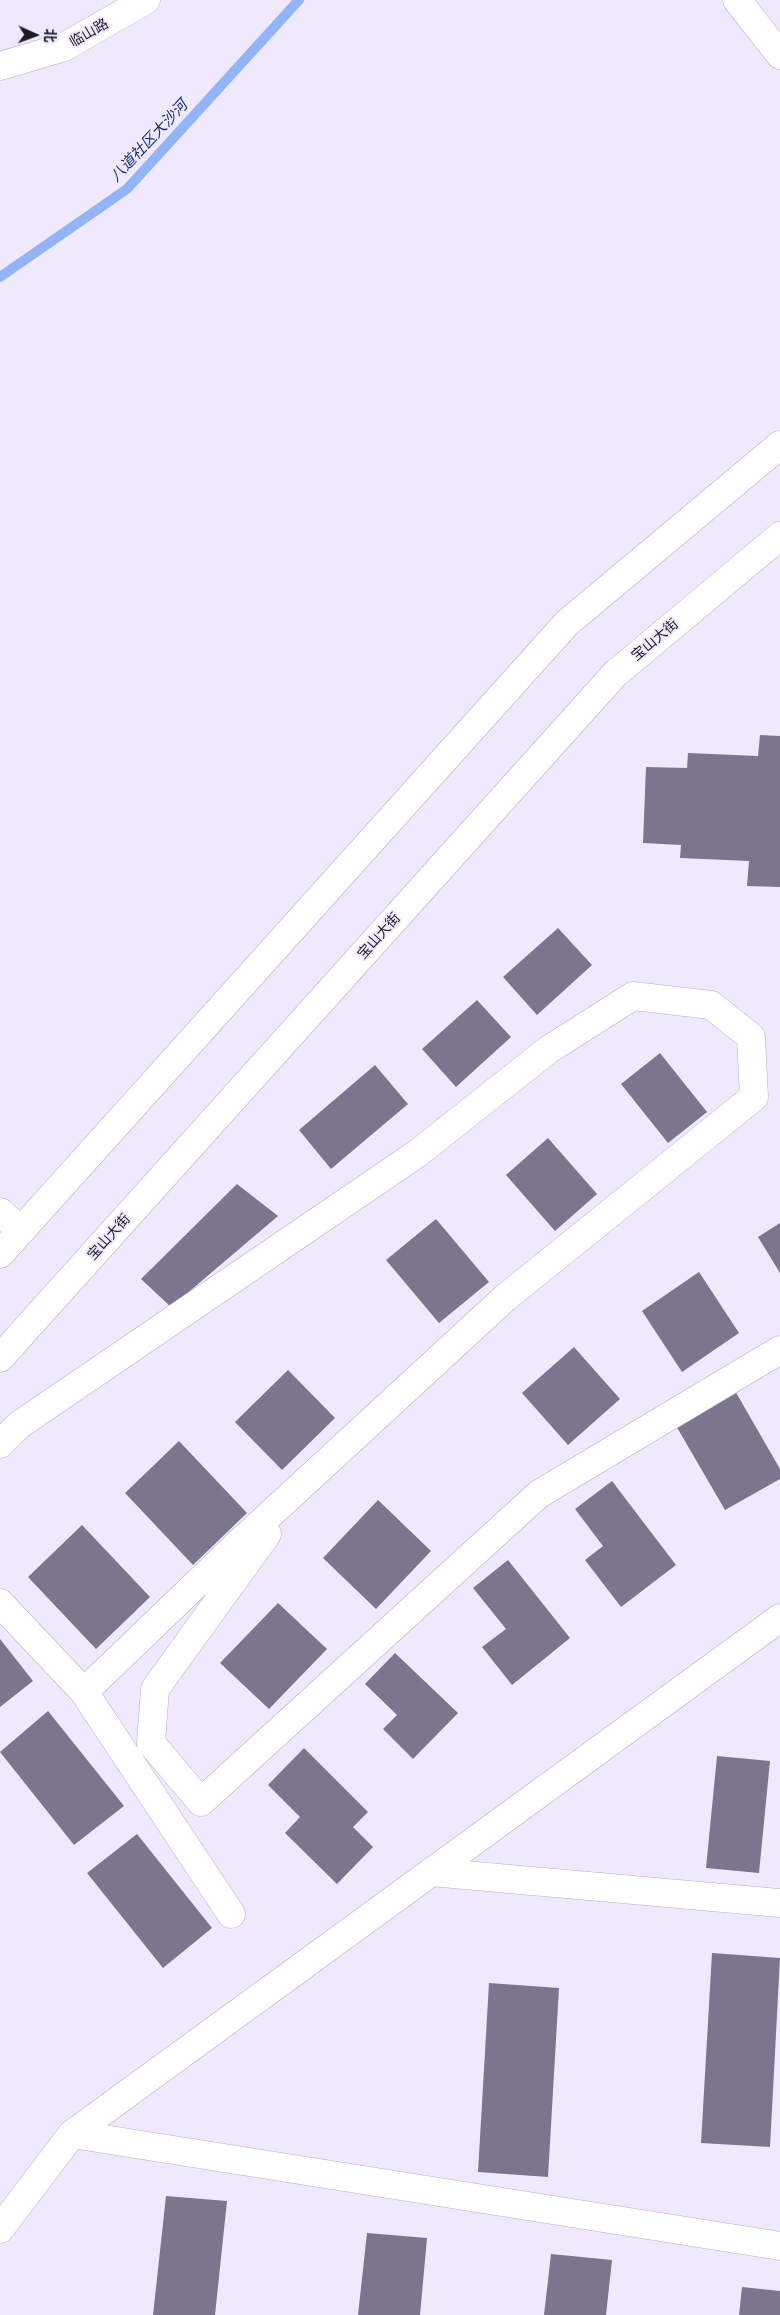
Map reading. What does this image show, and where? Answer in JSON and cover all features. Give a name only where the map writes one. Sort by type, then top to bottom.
[{"type":"street","name":"临山路","points":[[0,66],[64,47],[146,0]]},
{"type":"street","points":[[737,0],[780,55]]},
{"type":"street","points":[[0,1254],[567,623],[780,445]]},
{"type":"street","name":"宝山大街","points":[[0,1358],[615,674],[780,536]]},
{"type":"street","points":[[0,1444],[19,1425],[418,1154],[548,1050],[633,996],[711,1005],[751,1037],[754,1097],[505,1298],[303,1484],[84,1692]]},
{"type":"street","points":[[0,1212],[21,1231]]},
{"type":"street","points":[[303,1484],[155,1689],[151,1743],[201,1802],[539,1494],[780,1350]]},
{"type":"street","points":[[0,1603],[84,1692],[231,1914]]},
{"type":"street","points":[[0,2229],[72,2134],[780,1618]]},
{"type":"street","points":[[431,1872],[780,1903]]},
{"type":"street","points":[[72,2134],[780,2246]]},
{"type":"building","points":[[760,735],[780,736],[780,887],[747,886],[749,861],[680,858],[681,845],[643,843],[646,767],[687,768],[688,753],[758,756]]},
{"type":"building","points":[[558,928],[592,965],[537,1015],[503,977]]},
{"type":"building","points":[[477,1000],[511,1037],[456,1087],[422,1049]]},
{"type":"building","points":[[660,1053],[707,1112],[668,1143],[621,1084]]},
{"type":"building","points":[[375,1065],[408,1104],[331,1169],[299,1130]]},
{"type":"building","points":[[548,1138],[597,1194],[555,1231],[506,1175]]},
{"type":"building","points":[[237,1184],[278,1216],[171,1307],[141,1279]]},
{"type":"building","points":[[436,1219],[489,1282],[439,1323],[386,1260]]},
{"type":"building","points":[[780,1223],[780,1273],[758,1237]]},
{"type":"building","points":[[699,1272],[739,1333],[682,1372],[642,1311]]},
{"type":"building","points":[[574,1347],[620,1399],[568,1445],[522,1393]]},
{"type":"building","points":[[288,1370],[335,1418],[282,1470],[235,1422]]},
{"type":"building","points":[[734,1389],[780,1469],[780,1479],[725,1510],[675,1424]]},
{"type":"building","points":[[179,1441],[247,1513],[193,1565],[125,1493]]},
{"type":"building","points":[[612,1481],[676,1565],[621,1607],[585,1560],[603,1546],[575,1509]]},
{"type":"building","points":[[378,1500],[431,1551],[376,1609],[323,1558]]},
{"type":"building","points":[[82,1525],[150,1597],[96,1649],[28,1577]]},
{"type":"building","points":[[508,1560],[570,1638],[512,1685],[482,1647],[506,1629],[473,1588]]},
{"type":"building","points":[[278,1603],[327,1649],[269,1709],[220,1663]]},
{"type":"building","points":[[0,1639],[33,1681],[0,1707]]},
{"type":"building","points":[[395,1653],[458,1713],[413,1759],[383,1729],[397,1715],[365,1684]]},
{"type":"building","points":[[48,1711],[124,1806],[74,1845],[0,1752]]},
{"type":"building","points":[[304,1748],[368,1812],[353,1827],[373,1847],[337,1884],[285,1833],[300,1817],[268,1785]]},
{"type":"building","points":[[717,1756],[770,1761],[759,1873],[706,1868]]},
{"type":"building","points":[[137,1834],[212,1928],[163,1968],[87,1873]]},
{"type":"building","points":[[712,1953],[780,1958],[770,2147],[701,2143]]},
{"type":"building","points":[[489,1983],[559,1988],[548,2177],[478,2172]]},
{"type":"building","points":[[166,2196],[227,2201],[215,2315],[153,2315]]},
{"type":"building","points":[[367,2233],[427,2238],[420,2315],[358,2315]]},
{"type":"building","points":[[551,2254],[612,2260],[606,2315],[544,2315]]},
{"type":"building","points":[[742,2287],[780,2291],[780,2315],[739,2315]]},
{"type":"waterway","name":"八道社区大沙河","points":[[0,277],[127,189],[299,0]]}]
